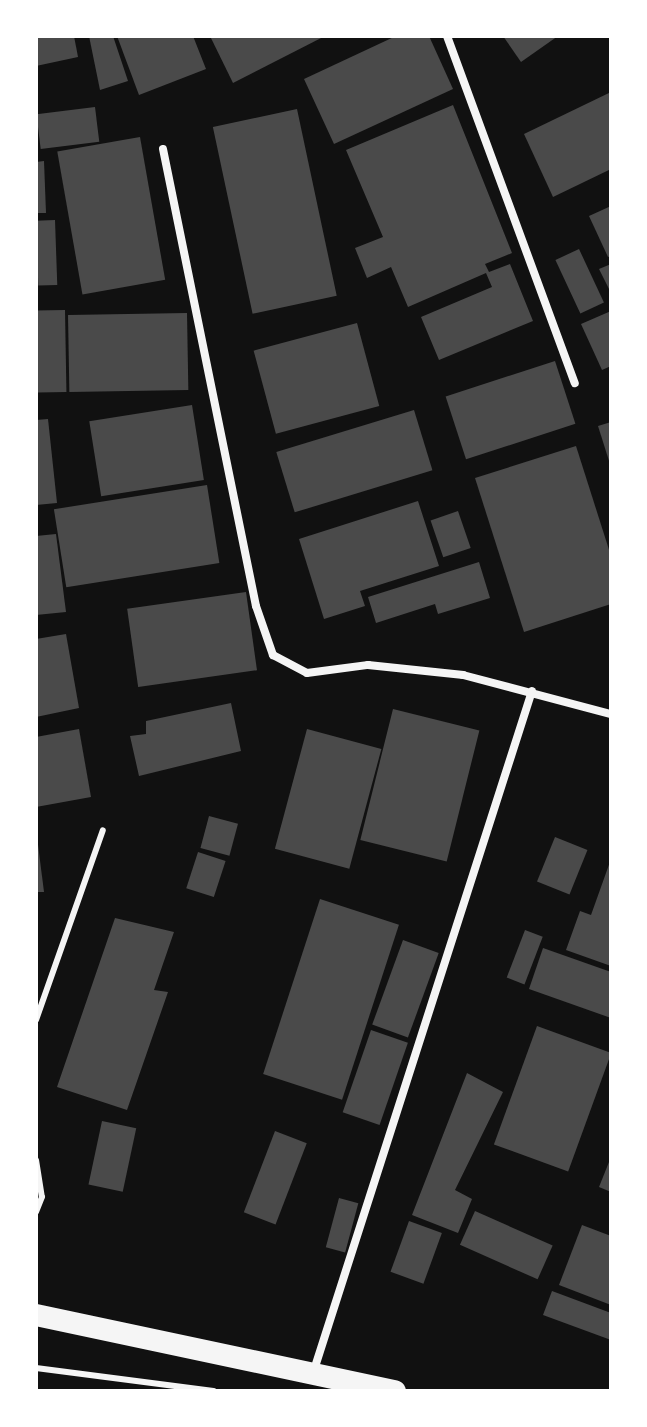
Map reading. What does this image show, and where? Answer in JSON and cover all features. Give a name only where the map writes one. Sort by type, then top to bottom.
[{"type":"highway","points":[[36,1315],[314,1370],[395,1391]]},
{"type":"street","points":[[447,36],[575,383]]},
{"type":"street","points":[[163,149],[256,606],[273,655],[307,673],[368,665],[463,675],[611,714]]},
{"type":"street","points":[[314,1370],[532,691]]},
{"type":"lane","points":[[36,1020],[103,830]]},
{"type":"lane","points":[[36,1160],[42,1197],[36,1212]]},
{"type":"lane","points":[[36,1368],[214,1391]]},
{"type":"building","points":[[36,36],[74,36],[78,57],[36,66]]},
{"type":"building","points":[[89,36],[113,36],[128,81],[100,90]]},
{"type":"building","points":[[117,36],[193,36],[206,69],[139,95]]},
{"type":"building","points":[[210,36],[325,36],[233,83]]},
{"type":"building","points":[[396,36],[429,36],[453,89],[334,144],[304,79]]},
{"type":"building","points":[[503,36],[558,36],[521,62]]},
{"type":"building","points":[[611,92],[611,169],[553,197],[524,134]]},
{"type":"building","points":[[453,105],[512,253],[485,264],[489,272],[510,264],[533,321],[439,360],[421,317],[492,287],[486,273],[408,307],[391,267],[367,278],[355,248],[383,237],[346,150]]},
{"type":"building","points":[[95,107],[99,142],[41,149],[36,114]]},
{"type":"building","points":[[297,109],[337,296],[253,314],[213,127]]},
{"type":"building","points":[[140,137],[165,280],[82,294],[57,152]]},
{"type":"building","points":[[44,161],[46,213],[36,213],[36,162]]},
{"type":"building","points":[[611,206],[611,256],[608,257],[589,216]]},
{"type":"building","points":[[55,220],[57,285],[38,286],[36,221]]},
{"type":"building","points":[[579,249],[604,302],[580,313],[555,260]]},
{"type":"building","points":[[611,264],[611,293],[599,269]]},
{"type":"building","points":[[65,310],[66,392],[37,392],[36,311]]},
{"type":"building","points":[[611,311],[611,366],[602,370],[581,324]]},
{"type":"building","points":[[187,313],[188,390],[69,392],[68,315]]},
{"type":"building","points":[[357,323],[379,406],[276,434],[254,351]]},
{"type":"building","points":[[555,361],[575,424],[466,459],[446,397]]},
{"type":"building","points":[[192,405],[204,480],[101,496],[89,421]]},
{"type":"building","points":[[414,410],[432,470],[295,512],[276,452]]},
{"type":"building","points":[[48,419],[57,503],[36,505],[36,420]]},
{"type":"building","points":[[611,422],[611,464],[610,464],[598,426]]},
{"type":"building","points":[[576,446],[611,556],[611,604],[524,632],[475,478]]},
{"type":"building","points":[[207,485],[219,563],[66,587],[54,509]]},
{"type":"building","points":[[418,501],[439,566],[360,591],[365,606],[324,619],[299,539]]},
{"type":"building","points":[[458,511],[471,548],[443,557],[431,520]]},
{"type":"building","points":[[56,534],[66,612],[36,615],[36,536]]},
{"type":"building","points":[[479,562],[490,598],[438,614],[435,604],[376,623],[368,597]]},
{"type":"building","points":[[246,592],[257,670],[138,687],[127,609]]},
{"type":"building","points":[[66,634],[79,708],[36,717],[36,639]]},
{"type":"building","points":[[231,703],[241,751],[139,776],[130,736],[146,734],[146,721]]},
{"type":"building","points":[[393,709],[479,731],[447,862],[360,840]]},
{"type":"building","points":[[79,729],[91,797],[36,807],[36,737]]},
{"type":"building","points":[[307,729],[381,749],[349,869],[275,849]]},
{"type":"building","points":[[209,816],[238,824],[229,856],[200,848]]},
{"type":"building","points":[[36,829],[44,892],[36,892]]},
{"type":"building","points":[[555,837],[587,850],[569,895],[537,882]]},
{"type":"building","points":[[198,852],[226,861],[214,897],[186,888]]},
{"type":"building","points":[[611,859],[611,966],[566,950],[580,911],[591,915]]},
{"type":"building","points":[[320,899],[399,925],[342,1100],[263,1074]]},
{"type":"building","points":[[115,918],[174,932],[154,990],[168,992],[127,1110],[57,1087]]},
{"type":"building","points":[[525,930],[543,937],[524,984],[507,978]]},
{"type":"building","points":[[403,940],[439,953],[408,1038],[372,1025]]},
{"type":"building","points":[[543,948],[611,972],[611,1018],[529,989]]},
{"type":"building","points":[[537,1026],[611,1053],[568,1171],[494,1144]]},
{"type":"building","points":[[371,1030],[408,1043],[380,1125],[343,1112]]},
{"type":"building","points":[[467,1073],[503,1092],[455,1190],[472,1199],[458,1233],[412,1215]]},
{"type":"building","points":[[102,1121],[136,1128],[123,1192],[88,1185]]},
{"type":"building","points":[[275,1131],[307,1143],[276,1224],[244,1212]]},
{"type":"building","points":[[611,1157],[611,1192],[599,1187]]},
{"type":"building","points":[[339,1198],[358,1203],[345,1252],[326,1247]]},
{"type":"building","points":[[475,1211],[553,1246],[538,1279],[460,1245]]},
{"type":"building","points":[[409,1221],[442,1233],[423,1284],[391,1272]]},
{"type":"building","points":[[582,1225],[611,1236],[611,1305],[559,1285]]},
{"type":"building","points":[[552,1291],[611,1313],[611,1340],[543,1315]]}]
